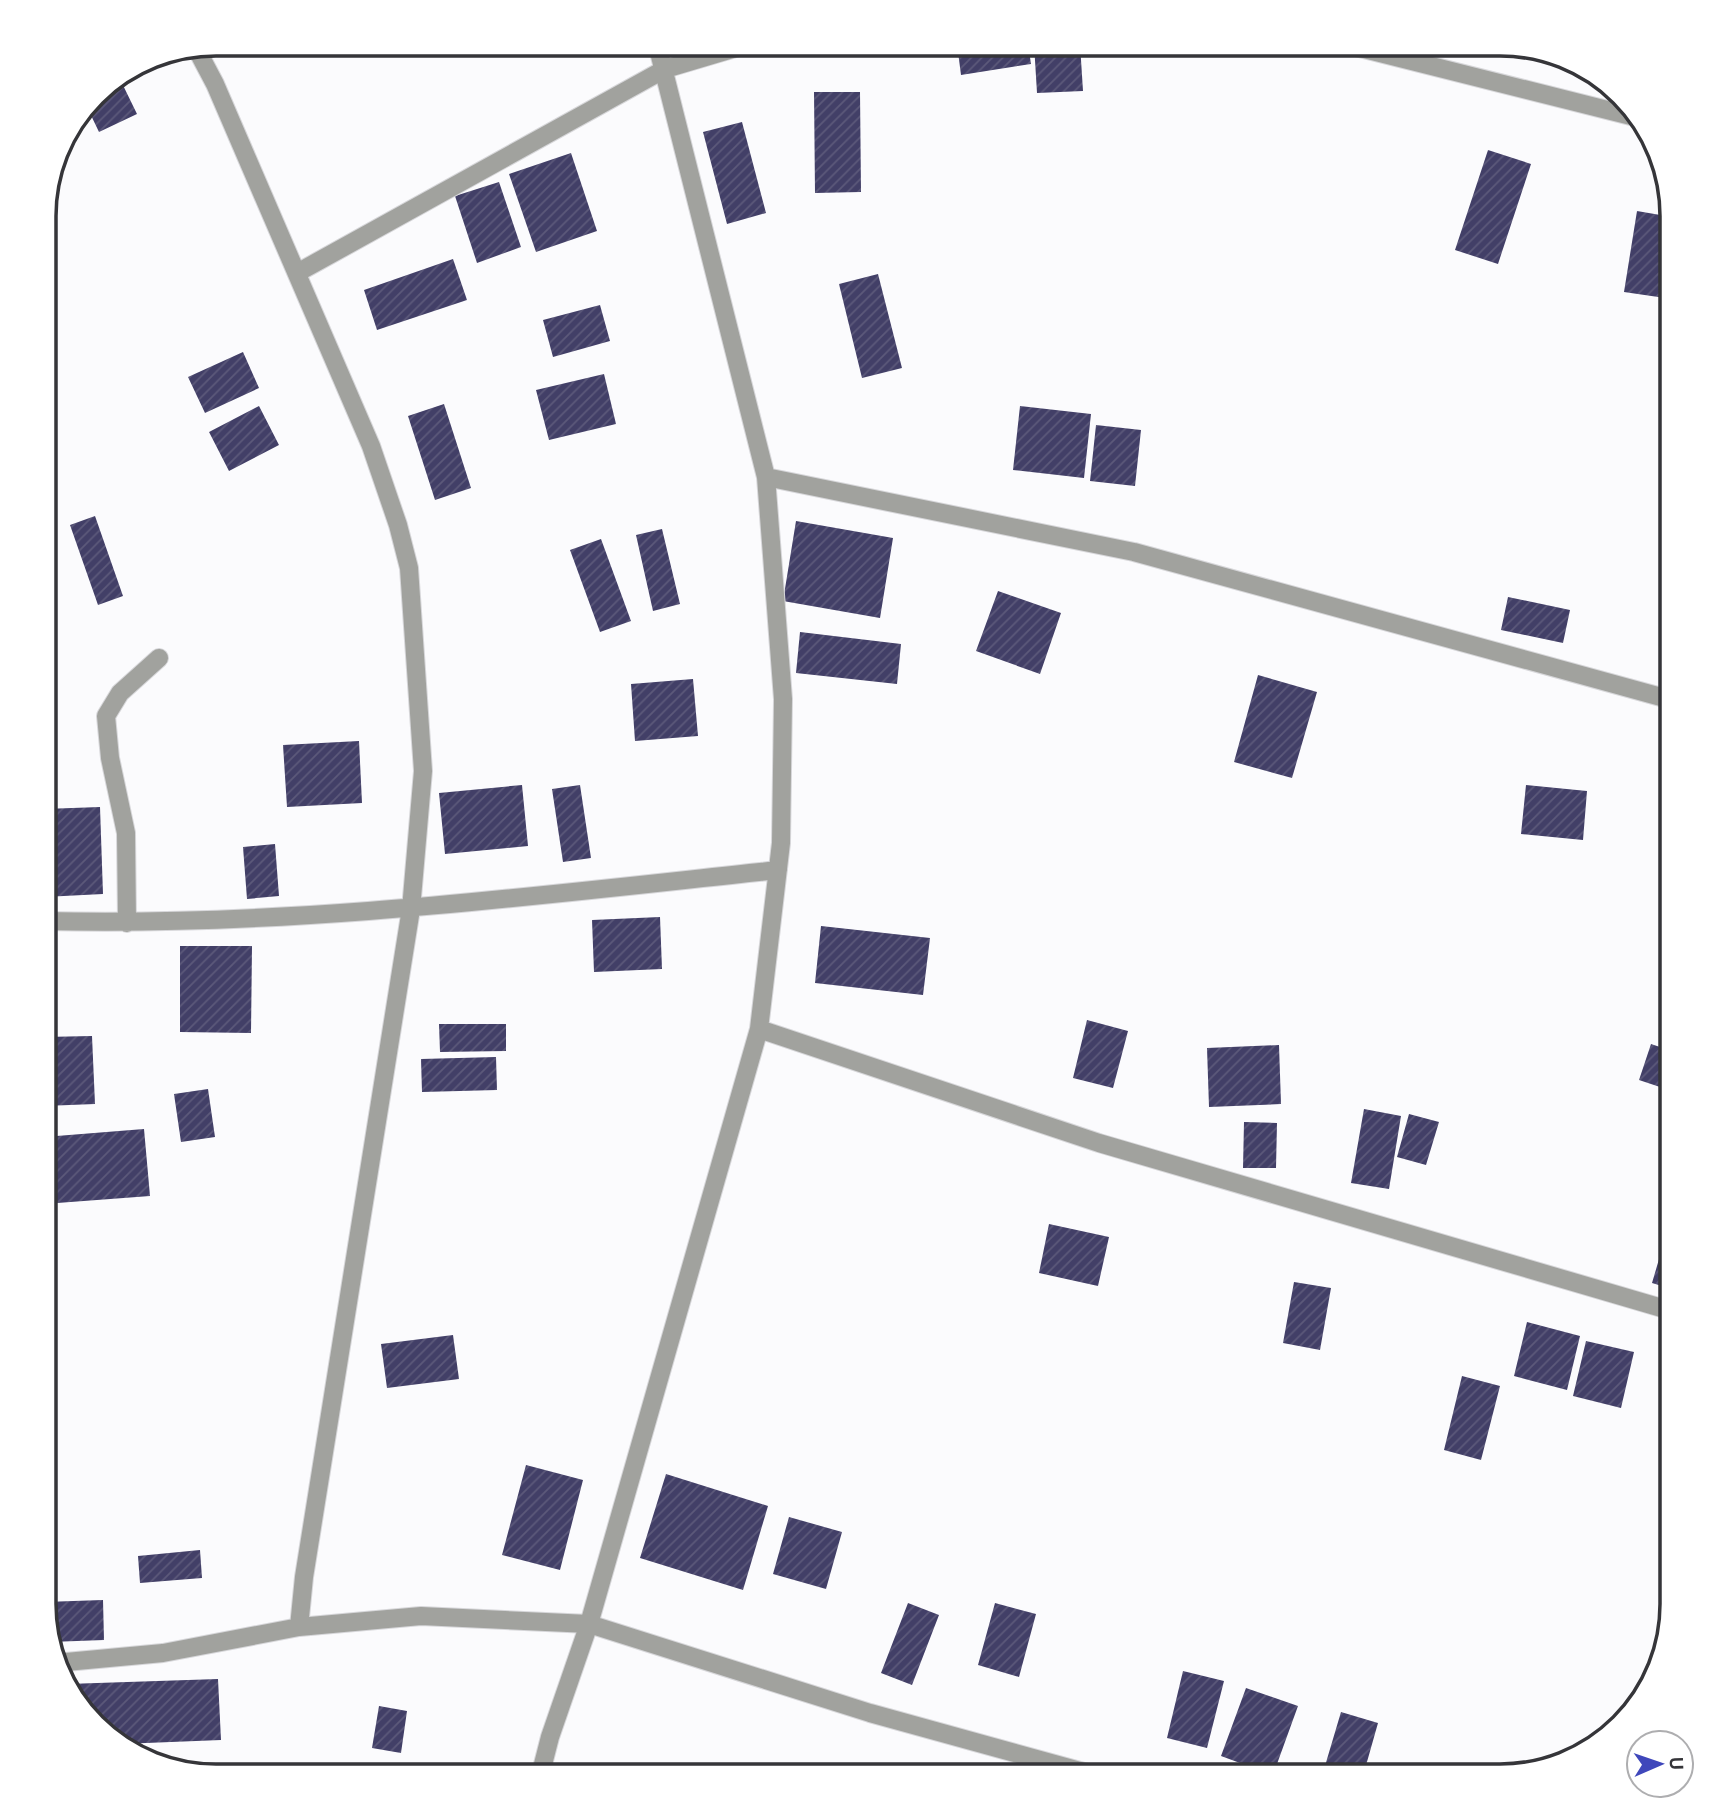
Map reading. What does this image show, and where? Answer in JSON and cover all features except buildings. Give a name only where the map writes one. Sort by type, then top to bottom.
[{"type":"street","points":[[543,1764],[589,1624],[759,1029],[781,843],[783,699],[766,477],[661,56]]},
{"type":"street","points":[[297,273],[665,69],[709,56]]},
{"type":"street","points":[[1393,56],[1622,114]]},
{"type":"street","points":[[201,57],[215,84],[371,446],[398,525],[409,568],[423,771],[411,909],[299,1627]]},
{"type":"street","points":[[766,477],[1134,552],[1660,697]]},
{"type":"street","points":[[127,923],[126,833],[110,758],[106,716],[120,693],[159,658]]},
{"type":"street","points":[[56,921],[127,923],[411,909],[778,870]]},
{"type":"street","points":[[759,1029],[1099,1143],[1660,1307]]},
{"type":"street","points":[[68,1662],[163,1653],[299,1627],[421,1616],[589,1624],[870,1713],[1055,1764]]}]
